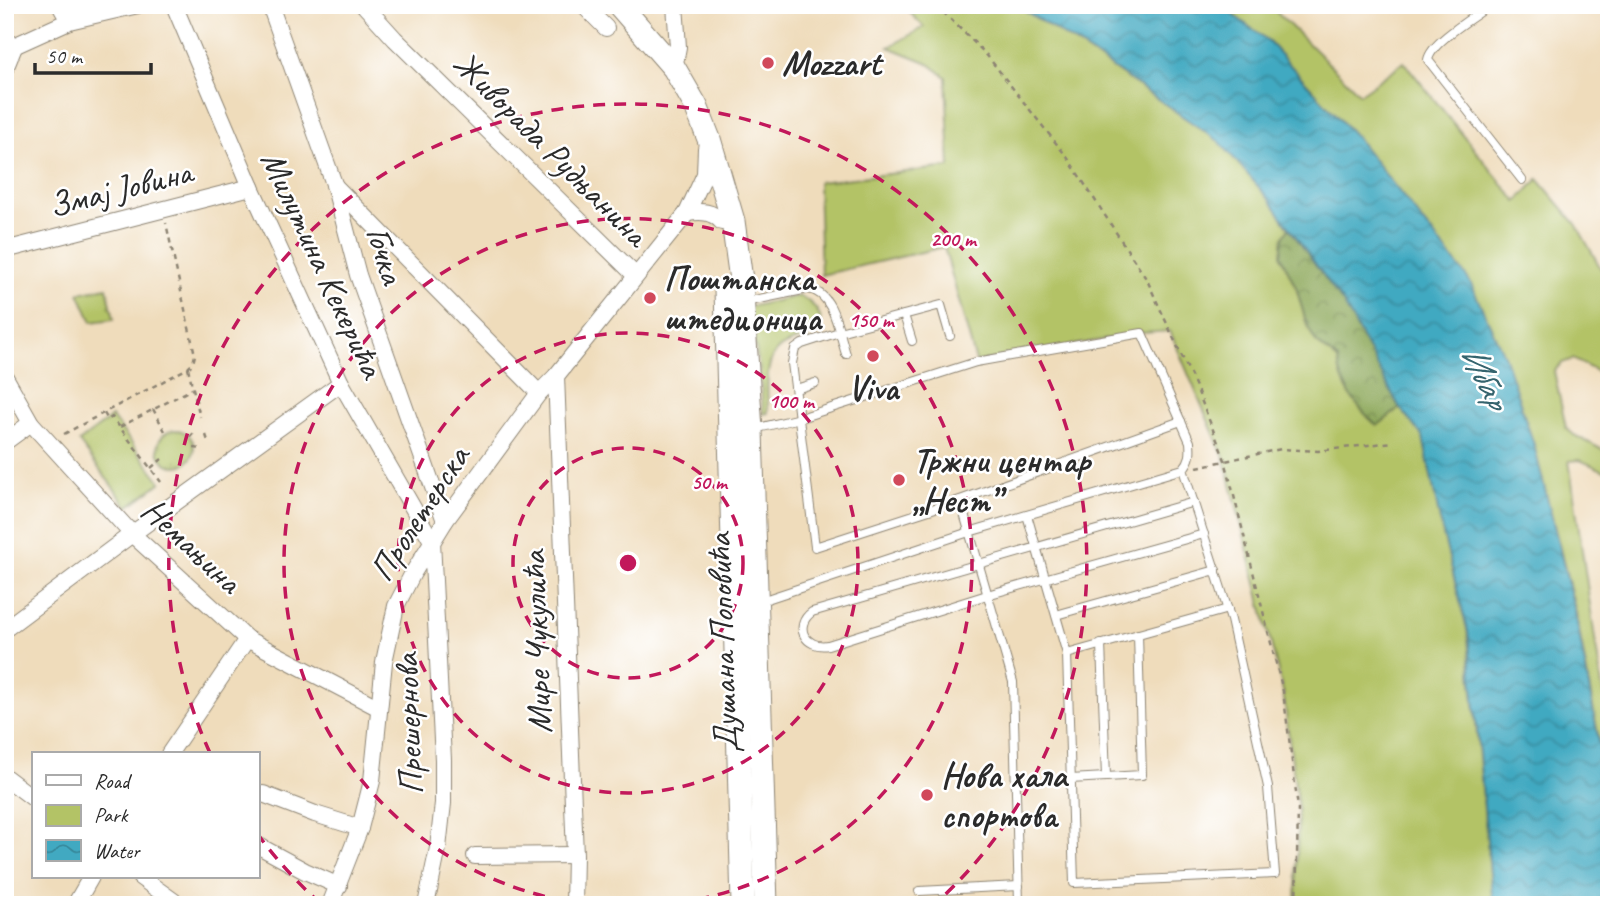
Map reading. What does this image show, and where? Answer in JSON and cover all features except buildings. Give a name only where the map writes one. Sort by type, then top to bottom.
[{"type":"main road","name":"Душана Поповића","points":[[619,5],[674,68],[696,106],[733,221],[751,430],[743,905]]},
{"type":"main road","name":"Душана Поповића","points":[[719,171],[766,905]]},
{"type":"street","points":[[60,5],[69,21]]},
{"type":"street","points":[[5,69],[10,48],[69,21],[138,5]]},
{"type":"street","name":"Милутина Кекерића","points":[[174,5],[251,187],[341,383],[432,541]]},
{"type":"street","name":"Гочка","points":[[270,5],[334,184],[358,275],[445,521]]},
{"type":"street","name":"Живорада Рудњанина","points":[[364,5],[395,39],[635,275]]},
{"type":"street","points":[[583,5],[606,28]]},
{"type":"street","points":[[674,68],[678,47],[675,5]]},
{"type":"street","name":"Пролетерска","points":[[330,905],[360,828],[372,782],[384,662],[392,619],[404,590],[445,521],[539,393],[556,376],[687,213],[705,174],[706,132]]},
{"type":"street","points":[[334,184],[539,393]]},
{"type":"street","name":"Змај Јовина","points":[[5,250],[251,187]]},
{"type":"street","points":[[687,213],[710,213],[722,222]]},
{"type":"street","name":"Мире Чукулића","points":[[556,376],[575,855],[574,905]]},
{"type":"street","name":"Немањина","points":[[5,377],[30,423],[132,534],[247,639],[379,708]]},
{"type":"street","points":[[5,629],[341,383]]},
{"type":"street","points":[[5,442],[30,423]]},
{"type":"street","name":"Прешернова","points":[[426,905],[438,848],[443,803],[432,541]]},
{"type":"street","points":[[170,752],[247,639]]},
{"type":"street","points":[[6,779],[32,797]]},
{"type":"street","points":[[263,794],[360,828]]},
{"type":"street","points":[[259,846],[339,886]]},
{"type":"street","points":[[475,856],[575,855]]},
{"type":"street","points":[[75,905],[90,878]]},
{"type":"street","points":[[141,878],[179,905]]},
{"type":"lane","points":[[1490,5],[1443,40],[1429,53],[1428,60],[1522,180]]},
{"type":"lane","points":[[742,303],[807,289],[814,290],[827,300],[846,354]]},
{"type":"lane","points":[[950,336],[941,305],[839,332],[802,344],[795,349],[792,363],[815,547],[960,500],[1181,421]]},
{"type":"lane","points":[[904,315],[912,341]]},
{"type":"lane","points":[[746,604],[1027,514],[1183,470],[1191,457],[1191,449],[1181,421],[1142,333],[976,362],[800,418],[751,430]]},
{"type":"lane","points":[[796,389],[815,383]]},
{"type":"lane","points":[[1027,514],[1067,654],[1074,883],[1275,874],[1268,787],[1228,609],[1183,470]]},
{"type":"lane","points":[[960,500],[1013,682],[1019,902]]},
{"type":"lane","points":[[1194,502],[812,612],[806,617],[802,630],[808,642],[828,645],[987,595],[1204,534]]},
{"type":"lane","points":[[1056,615],[1216,570]]},
{"type":"lane","points":[[1067,654],[1228,609]]},
{"type":"lane","points":[[1070,779],[1142,775],[1138,634]]},
{"type":"lane","points":[[1101,644],[1106,777]]},
{"type":"lane","points":[[919,891],[1019,886]]},
{"type":"path","points":[[48,443],[193,363],[195,355],[163,210]]},
{"type":"path","points":[[188,368],[200,416]]},
{"type":"path","points":[[120,427],[192,389]]},
{"type":"path","points":[[153,409],[166,433]]},
{"type":"path","points":[[104,414],[108,420],[112,417],[161,482]]},
{"type":"path","points":[[190,437],[195,432]]},
{"type":"path","points":[[206,435],[208,441]]},
{"type":"path","points":[[1183,470],[1281,449],[1318,451],[1393,442]]},
{"type":"path","points":[[194,448],[202,449]]},
{"type":"path","points":[[150,468],[162,459]]},
{"type":"green space","points":[[903,5],[1016,5],[1220,142],[1270,200],[1289,228],[1283,238],[1281,256],[1296,287],[1307,325],[1316,342],[1338,360],[1351,396],[1377,426],[1400,408],[1423,437],[1442,530],[1467,629],[1493,905],[1296,905],[1298,808],[1283,691],[1225,460],[1170,331],[1142,333],[976,362],[944,247],[821,275],[818,182],[950,167],[946,77],[926,62],[889,47],[924,27]]},
{"type":"green space","points":[[1220,5],[1269,5],[1360,94],[1404,62],[1517,202],[1538,179],[1576,224],[1609,283],[1609,381],[1606,376],[1573,359],[1562,363],[1554,371],[1566,428],[1609,453],[1609,473],[1580,460],[1569,461],[1602,687],[1609,708],[1609,796],[1576,612],[1534,445],[1504,355],[1469,280],[1355,136],[1267,40]]},
{"type":"green space","points":[[1289,228],[1344,304],[1400,408],[1377,426],[1351,396],[1338,360],[1316,342],[1307,325],[1296,287],[1281,256],[1283,238]]},
{"type":"green space","points":[[107,287],[114,319],[92,322],[79,293]]},
{"type":"green space","points":[[798,296],[814,306],[820,322],[813,333],[780,348],[772,358],[768,378],[768,413],[763,414],[760,372],[748,307]]},
{"type":"green space","points":[[112,417],[161,482],[128,507],[79,442]]},
{"type":"green space","points":[[176,430],[189,435],[194,448],[189,461],[176,466],[163,461],[158,448],[163,435]]},
{"type":"water","name":"Ибар","points":[[1016,5],[1220,5],[1267,40],[1355,136],[1469,280],[1504,355],[1534,445],[1575,612],[1609,796],[1609,905],[1493,905],[1468,632],[1442,530],[1423,437],[1400,408],[1344,304],[1270,200],[1220,142]]},
{"type":"place","name":"Mozzart","points":[[768,63]]},
{"type":"place","name":"Поштанска штедионица","points":[[650,298]]},
{"type":"place","name":"Viva","points":[[873,356]]},
{"type":"place","name":"Тржни центар „Нест”","points":[[899,480]]},
{"type":"place","name":"Нова хала спортова","points":[[927,795]]}]
